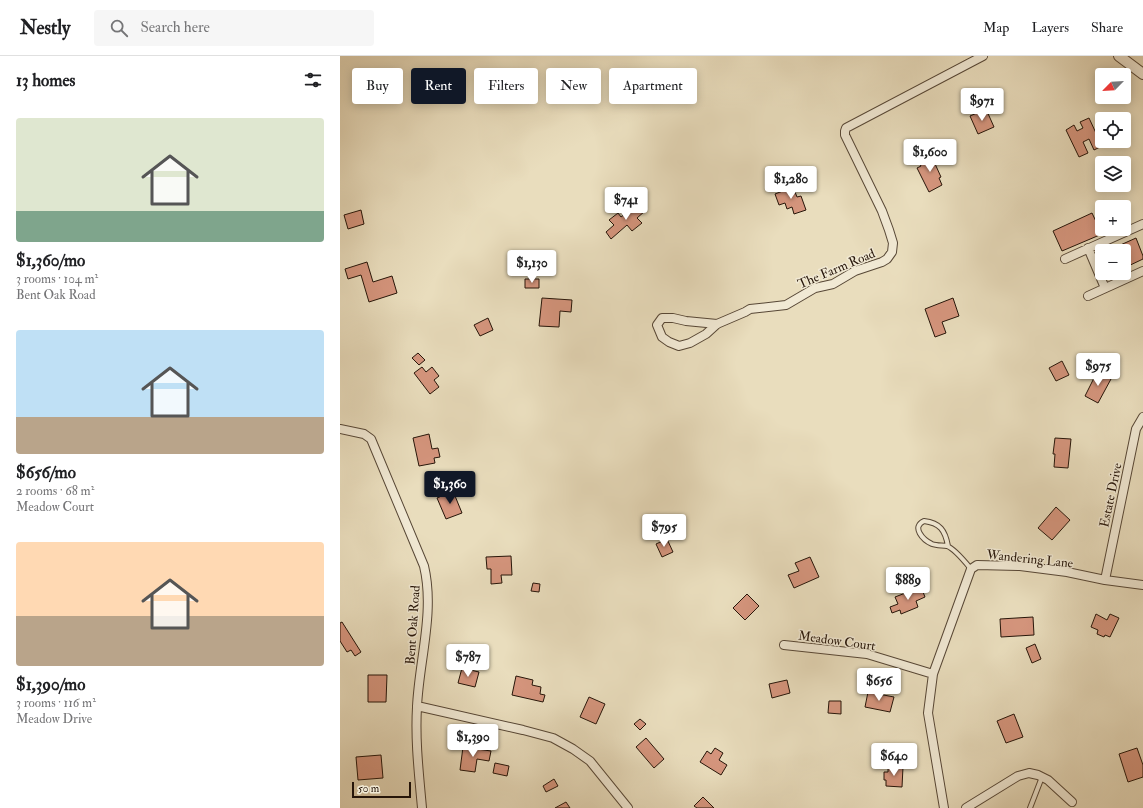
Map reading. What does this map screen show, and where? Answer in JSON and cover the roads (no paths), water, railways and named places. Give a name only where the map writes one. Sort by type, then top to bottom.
[{"type":"street","name":"The Farm Road","points":[[717,324],[662,318],[657,325],[662,337],[669,342],[679,346],[690,343],[706,334],[717,324],[750,309],[786,305],[815,288],[833,284],[855,271],[887,259],[892,252],[893,243],[889,230],[879,205],[845,135],[846,128],[983,56]]},
{"type":"street","points":[[1119,56],[1143,74]]},
{"type":"street","points":[[1065,259],[1143,224]]},
{"type":"street","points":[[1088,248],[1105,288]]},
{"type":"street","points":[[1088,296],[1143,271]]},
{"type":"street","name":"Estate Drive","points":[[1105,580],[1136,429],[1143,417]]},
{"type":"street","name":"Bent Oak Road","points":[[340,429],[364,434],[371,439],[424,566],[427,580],[427,600],[425,634],[417,706],[416,748],[422,808]]},
{"type":"street","name":"Wandering Lane","points":[[944,808],[928,713],[933,674],[971,569],[977,565],[1020,566],[1067,572],[1105,580],[1143,585]]},
{"type":"street","name":"Meadow Court","points":[[784,645],[867,654],[933,674]]},
{"type":"street","points":[[417,706],[553,738],[573,749],[590,761],[628,808]]},
{"type":"street","points":[[966,808],[1018,776],[1029,773],[1048,780],[1072,802]]},
{"type":"lane","points":[[948,546],[930,544],[918,532],[920,522],[924,520],[936,524],[942,529],[948,546],[971,569]]},
{"type":"lane","points":[[1030,808],[1042,777]]}]
